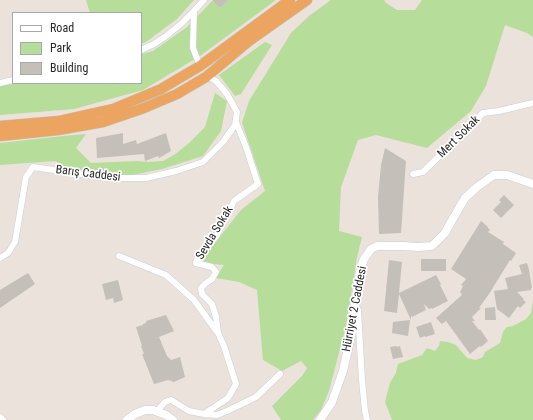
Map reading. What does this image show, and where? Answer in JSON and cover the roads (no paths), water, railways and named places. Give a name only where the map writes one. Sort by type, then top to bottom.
[{"type":"highway","points":[[0,126],[59,121],[113,109],[160,89],[200,66],[290,0]]},
{"type":"highway","points":[[0,136],[58,130],[103,122],[144,108],[177,94],[207,76],[249,41],[306,0]]},
{"type":"street","points":[[142,50],[154,44],[181,24],[204,0]]},
{"type":"street","points":[[194,11],[193,48],[200,66]]},
{"type":"street","points":[[207,76],[216,81],[227,94],[238,112],[236,122]]},
{"type":"street","points":[[0,83],[12,80]]},
{"type":"street","name":"Mert Sokak","points":[[413,174],[424,172],[483,113],[499,111],[533,102]]},
{"type":"street","name":"Barış Caddesi","points":[[0,258],[8,253],[15,242],[26,177],[33,167],[109,178],[146,178],[176,171],[203,162],[223,142],[236,125],[236,122]]},
{"type":"street","name":"Sevda Sokak","points":[[204,414],[228,398],[236,384],[224,346],[218,334],[216,317],[212,304],[202,294],[201,288],[212,279],[216,272],[212,267],[196,263],[198,257],[217,235],[234,201],[258,184],[236,122]]},
{"type":"street","name":"Hürriyet 2 Caddesi","points":[[320,420],[332,402],[343,371],[352,331],[361,267],[364,259],[371,249],[377,246],[403,246],[418,248],[432,246],[446,233],[450,222],[465,198],[494,175],[507,174],[533,184]]},
{"type":"street","points":[[119,256],[166,275],[194,300],[218,334]]},
{"type":"street","points":[[357,296],[362,380],[367,420]]},
{"type":"street","points":[[157,411],[165,402],[171,400],[189,411],[217,415],[256,397],[280,374]]},
{"type":"street","points":[[127,420],[135,414],[145,410],[157,411],[173,420]]}]
